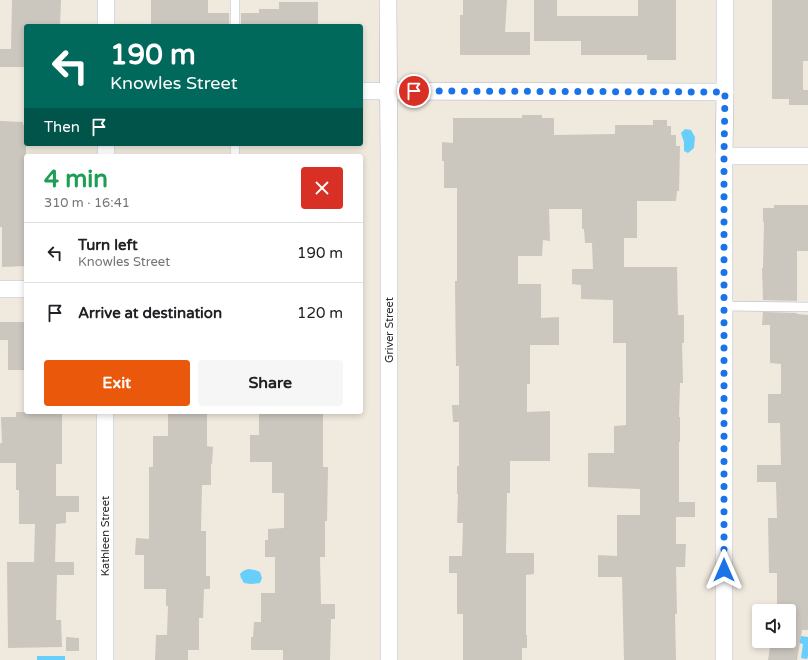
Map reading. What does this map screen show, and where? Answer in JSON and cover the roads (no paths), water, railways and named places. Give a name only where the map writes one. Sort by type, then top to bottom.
[{"type":"street","points":[[106,0],[106,24]]},
{"type":"street","name":"Griver Street","points":[[388,0],[389,660]]},
{"type":"street","points":[[724,660],[725,0]]},
{"type":"street","points":[[363,91],[725,92]]},
{"type":"street","points":[[724,156],[808,156]]},
{"type":"street","points":[[0,289],[24,289]]},
{"type":"street","name":"Kathleen Street","points":[[105,414],[105,660]]},
{"type":"lane","points":[[235,0],[235,24]]},
{"type":"lane","points":[[724,306],[808,307]]},
{"type":"water","points":[[685,129],[691,130],[695,137],[694,148],[688,153],[684,151],[684,142],[681,133]]},
{"type":"water","points":[[248,569],[260,572],[262,578],[260,583],[244,583],[240,574]]},
{"type":"water","points":[[801,636],[808,637],[807,659],[801,658],[803,644],[799,643]]},
{"type":"water","points":[[37,656],[65,656],[65,660],[37,660]]}]
